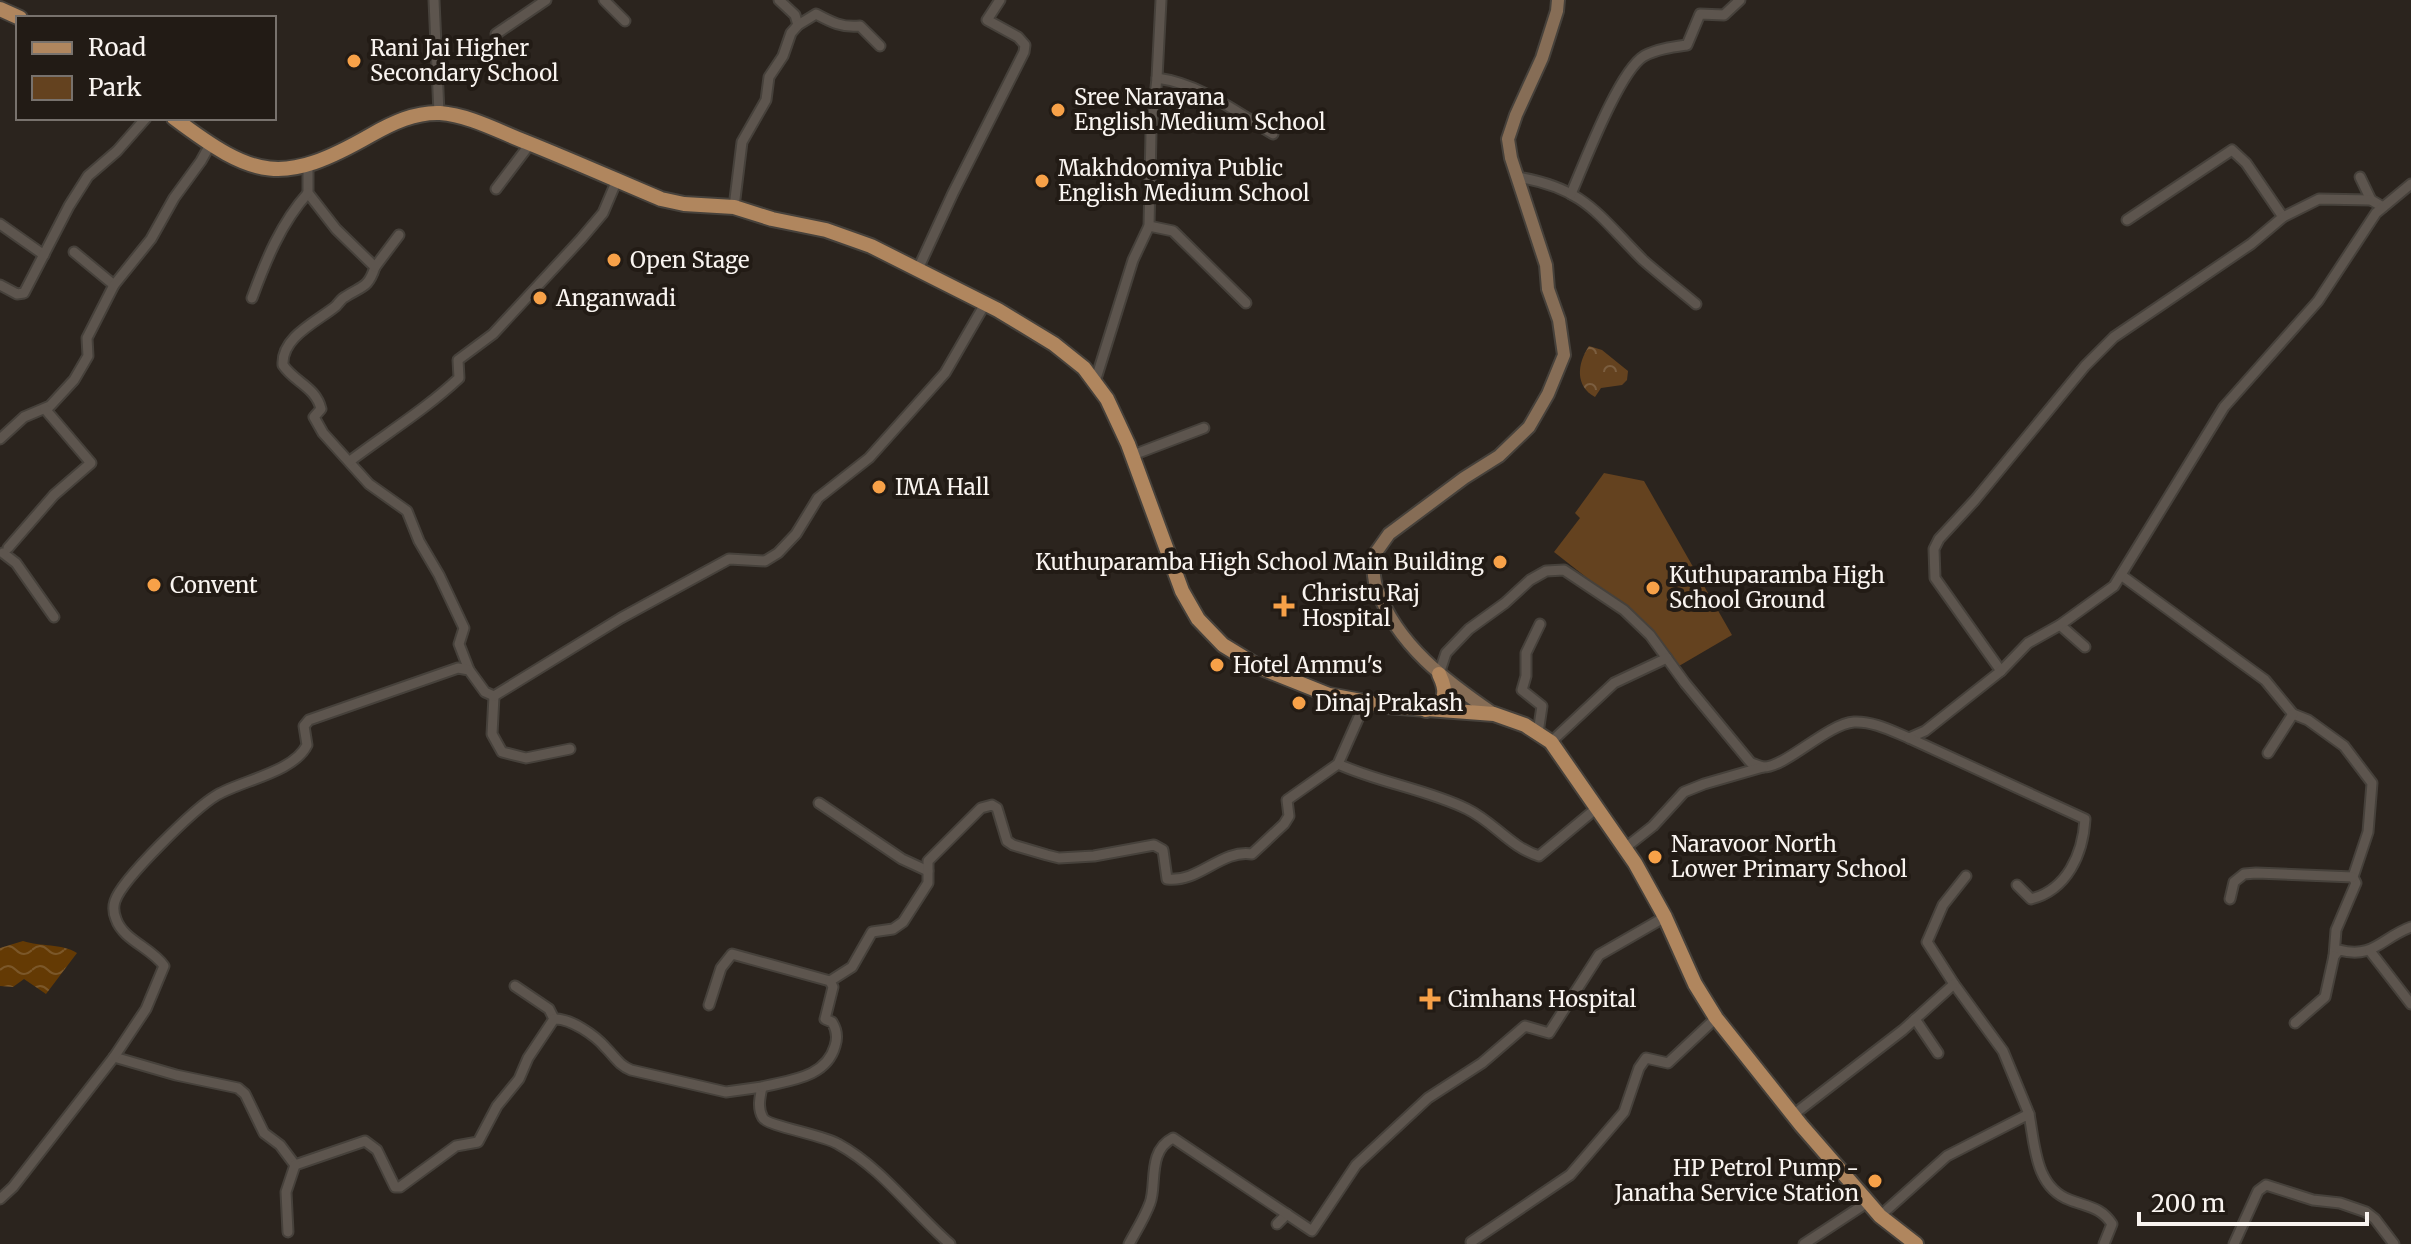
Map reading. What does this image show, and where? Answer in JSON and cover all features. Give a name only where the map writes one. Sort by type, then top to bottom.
[{"type":"main road","points":[[1558,0],[1542,58],[1508,139],[1546,265],[1548,289],[1559,320],[1564,355],[1548,394],[1529,427],[1499,456],[1389,534],[1372,558],[1376,587],[1412,648],[1439,674],[1494,714],[1525,725],[1545,738],[1625,848],[1665,917],[1695,984],[1716,1018],[1793,1115],[1880,1216],[1916,1244]]},
{"type":"main road","points":[[177,120],[236,158],[271,170],[308,165],[347,148],[389,124],[408,117],[439,113],[530,144],[672,201],[734,207],[772,219],[826,230],[871,246],[985,304],[1054,344],[1084,368],[1107,399],[1133,455],[1182,591],[1198,619],[1223,645],[1259,667],[1329,695],[1426,710],[1494,714]]},
{"type":"main road","points":[[1426,710],[1438,706],[1445,699],[1446,690],[1439,674]]},
{"type":"main road","points":[[1447,712],[1458,699],[1455,687]]},
{"type":"street","points":[[434,0],[439,113]]},
{"type":"street","points":[[496,34],[546,0]]},
{"type":"street","points":[[604,0],[625,21]]},
{"type":"street","points":[[779,0],[795,15],[798,25]]},
{"type":"street","points":[[918,269],[1024,52],[1025,45],[1018,37],[987,20],[1000,0]]},
{"type":"street","points":[[1095,382],[1133,260],[1149,226],[1151,133],[1161,0]]},
{"type":"street","points":[[1571,194],[1604,117],[1635,64],[1654,52],[1687,45],[1700,14],[1724,15],[1740,0]]},
{"type":"street","points":[[734,207],[742,142],[763,107],[769,77],[798,25],[816,14],[833,24],[848,28],[860,26],[880,46]]},
{"type":"street","points":[[1157,78],[1181,81],[1273,134]]},
{"type":"street","points":[[0,285],[17,294],[24,293],[88,176],[117,151],[144,120]]},
{"type":"street","points":[[0,439],[32,413],[45,409],[61,397],[86,360],[87,338],[114,285],[151,239],[211,143]]},
{"type":"street","points":[[496,189],[530,144]]},
{"type":"street","points":[[2127,220],[2232,150],[2246,163],[2283,217]]},
{"type":"street","points":[[308,165],[308,193],[336,229],[375,267]]},
{"type":"street","points":[[1517,177],[1552,184],[1603,216],[1644,260],[1696,304]]},
{"type":"street","points":[[2360,177],[2371,200]]},
{"type":"street","points":[[350,461],[405,420],[428,407],[459,378],[458,360],[493,334],[581,239],[603,213],[617,180]]},
{"type":"street","points":[[1909,738],[1925,731],[2001,671],[2028,643],[2060,625],[2114,586],[2224,407],[2318,301],[2376,213],[2411,184]]},
{"type":"street","points":[[252,298],[267,257],[292,211],[308,193]]},
{"type":"street","points":[[2001,671],[1935,578],[1934,549],[1939,539],[2085,366],[2114,337],[2251,244],[2283,217],[2319,199],[2371,200],[2383,207]]},
{"type":"street","points":[[0,224],[44,255]]},
{"type":"street","points":[[1149,226],[1173,231],[1246,303]]},
{"type":"street","points":[[399,235],[362,289],[344,297],[306,325],[282,360],[288,372],[311,389],[319,401],[321,409],[314,417],[315,422],[369,484],[400,504],[410,516],[419,541],[464,628],[459,644],[469,670],[485,692],[494,696]]},
{"type":"street","points":[[74,252],[114,285]]},
{"type":"street","points":[[494,696],[621,618],[729,559],[761,561],[772,558],[796,534],[818,498],[869,458],[945,373],[985,304]]},
{"type":"street","points":[[45,409],[91,463],[54,495],[3,550],[16,563],[54,617]]},
{"type":"street","points":[[1133,455],[1204,428]]},
{"type":"street","points":[[1439,674],[1446,653],[1455,641],[1530,580],[1546,571],[1564,570],[1624,610],[1650,635],[1741,752],[1751,763],[1763,767]]},
{"type":"street","points":[[2121,575],[2265,680],[2293,714],[2308,720],[2344,746],[2372,783],[2368,832],[2353,877],[2356,883],[2336,930],[2325,997],[2295,1023]]},
{"type":"street","points":[[1540,624],[1526,653],[1526,676],[1522,690],[1542,706],[1545,738]]},
{"type":"street","points":[[2060,625],[2085,647]]},
{"type":"street","points":[[1545,738],[1614,683],[1667,658]]},
{"type":"street","points":[[0,1199],[13,1187],[114,1057],[146,1009],[164,966],[116,921],[113,905],[120,891],[167,839],[218,795],[297,760],[307,745],[304,726],[309,720],[458,668],[469,670]]},
{"type":"street","points":[[494,696],[492,734],[502,752],[526,758],[570,749]]},
{"type":"street","points":[[709,1005],[721,968],[732,954],[830,981],[852,967],[872,932],[893,929],[903,922],[928,883],[928,861],[975,812],[992,805],[997,808],[1007,841],[1013,845],[1059,858],[1094,856],[1154,845],[1163,850],[1167,879],[1186,878],[1240,852],[1252,854],[1284,824],[1289,816],[1287,800],[1338,764],[1366,701]]},
{"type":"street","points":[[2268,753],[2293,714]]},
{"type":"street","points":[[1625,848],[1653,826],[1684,792],[1775,764],[1831,730],[1850,722],[1866,722],[1909,738],[2085,819],[2084,843],[2059,883],[2044,896],[2031,899],[2017,885]]},
{"type":"street","points":[[1338,764],[1364,775],[1436,795],[1470,811],[1523,851],[1539,856],[1598,807]]},
{"type":"street","points":[[819,803],[902,859],[928,871]]},
{"type":"street","points":[[2230,899],[2234,882],[2244,874],[2353,877]]},
{"type":"street","points":[[1966,876],[1943,905],[1927,942],[2003,1051],[2029,1114],[2041,1174],[2050,1189],[2106,1214],[2112,1224],[2104,1244]]},
{"type":"street","points":[[1129,1244],[1152,1200],[1151,1183],[1161,1150],[1173,1138],[1312,1231],[1356,1165],[1428,1098],[1482,1063],[1525,1026],[1549,1033],[1599,955],[1665,917]]},
{"type":"street","points":[[2334,956],[2339,950],[2354,954],[2370,951],[2399,931],[2411,927]]},
{"type":"street","points":[[2370,951],[2411,1004]]},
{"type":"street","points":[[295,1165],[365,1141],[377,1150],[395,1187],[400,1187],[456,1146],[478,1142],[497,1106],[519,1079],[528,1058],[554,1019],[563,1018],[605,1045],[621,1066],[726,1092],[807,1076],[820,1069],[835,1050],[836,1028],[825,1019],[833,987],[830,981]]},
{"type":"street","points":[[1793,1115],[1915,1019],[1954,984]]},
{"type":"street","points":[[515,986],[549,1009],[554,1019]]},
{"type":"street","points":[[1471,1242],[1570,1175],[1624,1112],[1639,1068],[1646,1058],[1668,1063],[1716,1018]]},
{"type":"street","points":[[1915,1019],[1938,1053]]},
{"type":"street","points":[[114,1057],[176,1075],[238,1088],[245,1094],[264,1133],[280,1145],[295,1165]]},
{"type":"street","points":[[759,1103],[777,1083]]},
{"type":"street","points":[[762,1087],[759,1103],[763,1118],[770,1124],[817,1134],[867,1163],[950,1244]]},
{"type":"street","points":[[1880,1216],[1947,1156],[2029,1114]]},
{"type":"street","points":[[288,1232],[286,1192],[295,1165]]},
{"type":"street","points":[[2234,1244],[2258,1191],[2266,1185],[2366,1212],[2394,1244]]},
{"type":"street","points":[[1804,1244],[1868,1202]]},
{"type":"street","points":[[1277,1224],[1287,1214]]},
{"type":"green space","points":[[1589,346],[1602,350],[1628,371],[1627,380],[1622,385],[1601,388],[1595,397],[1584,387],[1580,374]]},
{"type":"green space","name":"Kuthuparamba High School Ground","points":[[1604,473],[1644,481],[1732,635],[1679,666],[1647,625],[1554,552],[1580,518],[1575,513]]},
{"type":"water","points":[[23,941],[77,953],[46,994],[24,979],[13,987],[0,986],[0,948]]},
{"type":"place","name":"Rani Jai Higher Secondary School","points":[[354,61]]},
{"type":"place","name":"Sree Narayana English Medium School","points":[[1058,110]]},
{"type":"place","name":"Makhdoomiya Public English Medium School","points":[[1042,181]]},
{"type":"place","name":"Open Stage","points":[[614,260]]},
{"type":"place","name":"Anganwadi","points":[[540,298]]},
{"type":"place","name":"IMA Hall","points":[[879,487]]},
{"type":"place","name":"Kuthuparamba High School Main Building","points":[[1500,562]]},
{"type":"place","name":"Convent","points":[[154,585]]},
{"type":"place","name":"Kuthuparamba High School Ground","points":[[1653,588]]},
{"type":"place","name":"Christu Raj Hospital","points":[[1284,606]]},
{"type":"place","name":"Hotel Ammu's","points":[[1217,665]]},
{"type":"place","name":"Dinaj Prakash","points":[[1299,703]]},
{"type":"place","name":"Naravoor North Lower Primary School","points":[[1655,857]]},
{"type":"place","name":"Cimhans Hospital","points":[[1430,999]]},
{"type":"place","name":"HP Petrol Pump - Janatha Service Station","points":[[1875,1181]]}]
